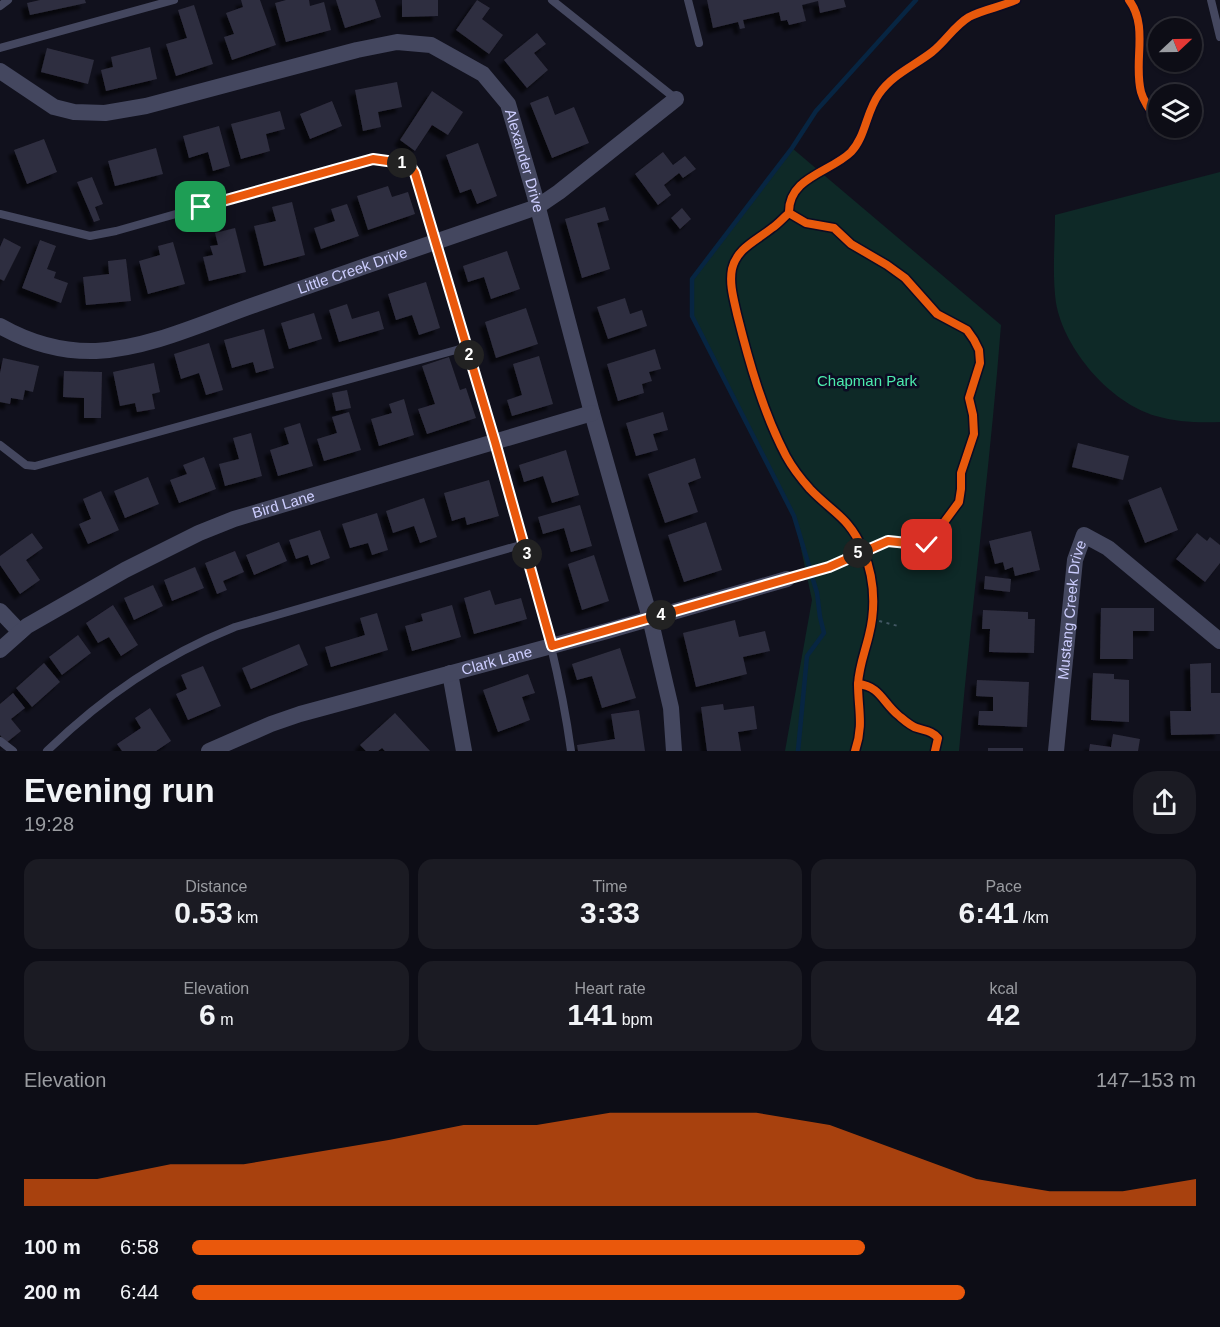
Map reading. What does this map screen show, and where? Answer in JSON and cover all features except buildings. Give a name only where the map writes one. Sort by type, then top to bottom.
[{"type":"street","name":"Alexander Drive","points":[[0,71],[54,107],[74,112],[105,113],[146,106],[357,50],[397,42],[431,45],[483,74],[508,104],[650,618],[671,708],[674,751]]},
{"type":"street","name":"Little Creek Drive","points":[[0,326],[41,345],[74,350],[98,351],[163,338],[537,207],[676,99]]},
{"type":"street","name":"Bird Lane","points":[[0,650],[27,627],[125,570],[208,529],[234,519],[592,413]]},
{"type":"street","name":"Mustang Creek Drive","points":[[1056,751],[1075,560],[1084,535],[1108,548],[1220,641]]},
{"type":"street","name":"Clark Lane","points":[[209,751],[231,746],[300,714],[788,579]]},
{"type":"street","points":[[0,610],[20,632]]},
{"type":"street","points":[[450,673],[464,751]]},
{"type":"lane","points":[[0,6],[8,0]]},
{"type":"lane","points":[[0,48],[174,0]]},
{"type":"lane","points":[[552,0],[676,99]]},
{"type":"lane","points":[[688,0],[699,43]]},
{"type":"lane","points":[[1211,0],[1220,37]]},
{"type":"lane","points":[[0,214],[90,236],[116,231],[373,159],[409,164],[415,173],[436,242],[524,544],[552,646],[571,751]]},
{"type":"lane","points":[[0,445],[26,465],[35,466],[467,347]]},
{"type":"lane","points":[[47,751],[80,719],[109,696],[154,666],[197,642],[257,620],[524,544]]},
{"type":"lane","points":[[0,741],[13,751]]},
{"type":"path","points":[[872,620],[898,626]]},
{"type":"green space","name":"Chapman Park","points":[[792,148],[1001,325],[959,751],[785,751],[812,600],[794,516],[692,316],[692,279]]},
{"type":"green space","points":[[1220,172],[1220,422],[1188,422],[1164,418],[1139,409],[1106,387],[1079,356],[1069,338],[1056,303],[1055,215]]},
{"type":"waterway","points":[[798,751],[807,656],[824,633],[817,593],[794,516],[692,316],[692,279],[792,148],[816,111],[916,0]]},
{"type":"cycle path","points":[[789,213],[795,191],[812,176],[843,159],[856,146],[871,108],[879,94],[891,81],[932,52],[969,17],[1016,0]]},
{"type":"cycle path","points":[[1129,0],[1138,21],[1139,80],[1141,92],[1148,106]]},
{"type":"cycle path","points":[[787,579],[832,566],[888,541],[927,545],[933,543],[942,525],[959,502],[961,473],[974,434],[969,398],[980,363],[979,350],[967,330],[937,314],[905,278],[851,244],[834,228],[806,223],[789,213],[738,256],[732,269],[731,286],[752,368],[764,404],[788,460],[810,489],[852,530],[863,550],[867,560],[870,571],[873,614],[859,677],[860,725],[855,751]]},
{"type":"cycle path","points":[[858,684],[871,688],[909,724],[936,736],[938,738],[935,751]]},
{"type":"route","points":[[201,207],[373,159],[409,164],[415,173],[436,242],[552,646],[829,567],[888,541],[927,545]]}]
